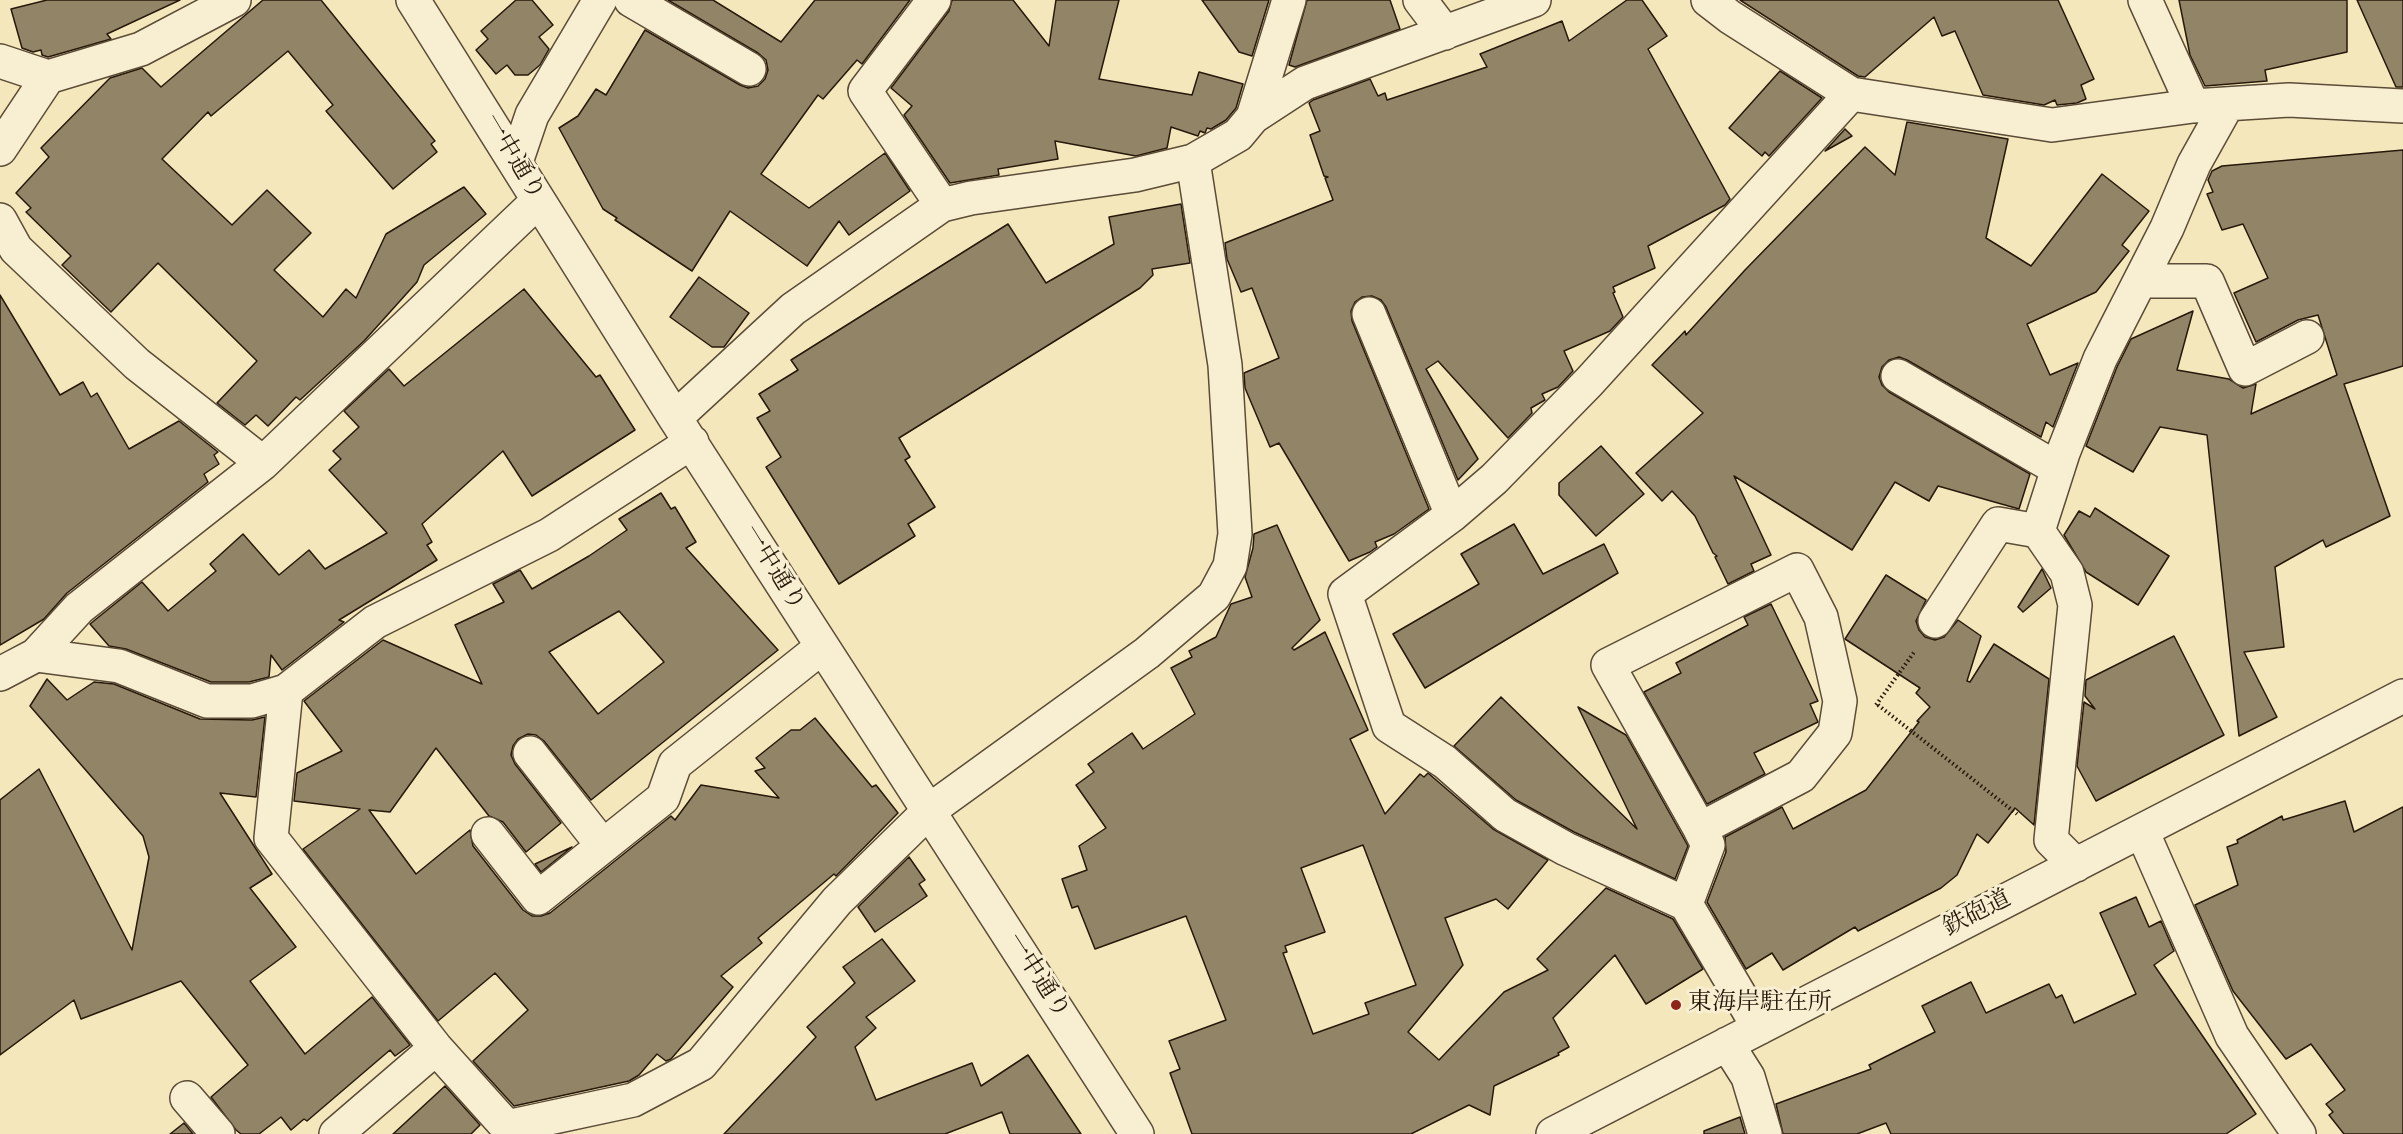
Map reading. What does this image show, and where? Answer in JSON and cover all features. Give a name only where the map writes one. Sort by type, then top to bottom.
[{"type":"street","points":[[0,61],[48,77],[141,50],[234,0]]},
{"type":"street","name":"一中通り","points":[[413,0],[683,430],[1137,1134]]},
{"type":"street","points":[[516,162],[532,115],[600,0]]},
{"type":"street","points":[[631,0],[749,69]]},
{"type":"street","points":[[934,0],[865,91],[942,205]]},
{"type":"street","points":[[1253,117],[1289,0]]},
{"type":"street","points":[[1420,0],[1445,33]]},
{"type":"street","points":[[36,655],[119,666],[207,701],[252,701],[286,691],[375,622],[549,535],[683,430],[793,309],[942,205],[971,198],[1135,175],[1193,161],[1238,135],[1253,117],[1305,83],[1534,0]]},
{"type":"street","points":[[1708,0],[1730,18],[1851,94],[2052,124],[2193,106],[2289,100],[2403,106]]},
{"type":"street","points":[[2145,0],[2193,106]]},
{"type":"street","points":[[0,149],[48,77]]},
{"type":"street","points":[[1759,1028],[1686,904],[1566,849],[1505,815],[1444,762],[1389,726],[1345,594],[1452,515],[1494,479],[1589,382],[1851,94]]},
{"type":"street","points":[[2038,531],[2058,469],[2100,358],[2141,281],[2194,164],[2227,105]]},
{"type":"street","points":[[286,691],[271,838],[436,1048],[507,1127],[633,1100],[701,1064],[837,901],[930,810],[1147,653],[1214,596],[1230,566],[1235,534],[1225,365],[1193,161]]},
{"type":"street","points":[[0,674],[36,655],[79,609],[263,463],[538,201]]},
{"type":"street","points":[[0,220],[16,249],[137,364],[263,463]]},
{"type":"street","points":[[2141,281],[2207,281],[2245,369],[2307,337]]},
{"type":"street","points":[[1369,314],[1452,515]]},
{"type":"street","points":[[1898,376],[2058,469]]},
{"type":"street","points":[[1935,621],[1998,524],[2038,531],[2067,573],[2075,605],[2051,840],[2076,865]]},
{"type":"street","points":[[1686,904],[1708,845],[1608,665],[1797,570],[1821,617],[1839,700],[1835,733],[1801,776],[1700,829]]},
{"type":"street","points":[[488,834],[538,898],[663,798],[675,764],[822,647]]},
{"type":"street","name":"鉄砲道","points":[[1553,1134],[2403,696]]},
{"type":"street","points":[[530,753],[603,846]]},
{"type":"street","points":[[2142,831],[2232,1036],[2299,1134]]},
{"type":"street","points":[[1727,1044],[1748,1077],[1765,1134]]},
{"type":"street","points":[[336,1134],[436,1048]]},
{"type":"street","points":[[188,1098],[218,1134]]},
{"type":"path","points":[[1878,705],[1935,621]]},
{"type":"path","points":[[1839,700],[1878,705],[2051,840]]},
{"type":"building","points":[[47,0],[180,0],[107,34],[111,39],[48,57],[42,55],[41,50],[33,52],[22,48],[11,9]]},
{"type":"building","points":[[263,0],[321,0],[435,141],[431,144],[437,152],[393,189],[326,111],[333,105],[288,51],[211,116],[208,112],[162,159],[232,225],[267,190],[311,233],[274,270],[323,317],[346,289],[356,298],[386,234],[464,187],[486,214],[424,265],[417,282],[364,341],[300,400],[296,397],[268,426],[256,415],[245,425],[217,403],[257,361],[158,263],[111,312],[62,265],[71,256],[26,212],[31,208],[16,193],[49,157],[41,148],[110,78],[142,68],[161,87]]},
{"type":"building","points":[[516,0],[532,0],[553,25],[539,37],[549,49],[540,65],[528,75],[515,75],[507,65],[496,74],[476,50],[488,39],[481,31]]},
{"type":"building","points":[[668,0],[713,0],[781,42],[815,0],[910,0],[862,64],[857,60],[823,99],[818,95],[761,174],[809,208],[885,153],[910,191],[849,235],[839,221],[807,266],[730,211],[692,271],[615,220],[617,218],[603,209],[559,128],[578,116],[596,89],[606,95],[645,30],[748,88],[758,86],[765,79],[768,70],[766,60],[758,53]]},
{"type":"building","points":[[952,0],[1013,0],[1049,46],[1056,0],[1119,0],[1099,79],[1192,95],[1199,72],[1243,84],[1236,108],[1226,120],[1211,129],[1207,128],[1205,133],[1200,131],[1198,136],[1171,127],[1167,148],[1136,156],[1055,141],[1058,159],[998,169],[999,175],[950,183],[904,115],[912,106],[891,88],[949,11]]},
{"type":"building","points":[[1202,0],[1269,0],[1252,56],[1239,52]]},
{"type":"building","points":[[1307,0],[1390,0],[1400,29],[1295,67],[1289,65]]},
{"type":"building","points":[[1627,0],[1642,0],[1667,36],[1648,49],[1730,199],[1725,205],[1648,246],[1655,268],[1613,287],[1615,292],[1613,293],[1623,317],[1610,331],[1564,351],[1573,371],[1558,387],[1542,394],[1545,400],[1531,408],[1532,413],[1508,438],[1438,361],[1426,369],[1478,459],[1458,480],[1386,307],[1381,300],[1372,296],[1362,297],[1355,302],[1351,311],[1352,321],[1429,509],[1394,534],[1375,542],[1377,547],[1370,552],[1349,561],[1279,443],[1270,447],[1245,388],[1244,373],[1279,358],[1252,288],[1241,292],[1227,259],[1225,243],[1333,200],[1325,178],[1328,177],[1324,176],[1310,135],[1320,131],[1309,103],[1313,100],[1370,79],[1378,96],[1385,93],[1387,100],[1487,67],[1480,54],[1562,21],[1569,41]]},
{"type":"building","points":[[1740,0],[2058,0],[2094,79],[2081,85],[2086,99],[2077,103],[2057,105],[2055,100],[2044,105],[1983,95],[1955,31],[1942,36],[1934,17],[1865,77],[1858,76]]},
{"type":"building","points":[[2179,0],[2347,0],[2347,52],[2265,70],[2267,81],[2205,86],[2190,55]]},
{"type":"building","points":[[2357,0],[2403,0],[2403,87],[2396,87]]},
{"type":"building","points":[[1780,71],[1822,98],[1769,156],[1765,152],[1762,156],[1729,128]]},
{"type":"building","points":[[1907,122],[2008,139],[1986,238],[2031,266],[2102,174],[2149,211],[2122,245],[2129,251],[2096,292],[2027,324],[2050,375],[2078,363],[2053,427],[2046,422],[2041,437],[1907,360],[1899,357],[1889,360],[1882,367],[1879,377],[1882,385],[1889,392],[2030,474],[2019,509],[1938,486],[1929,501],[1895,482],[1852,550],[1734,476],[1771,555],[1751,564],[1754,571],[1728,584],[1715,557],[1717,556],[1713,553],[1695,516],[1672,491],[1662,501],[1636,473],[1703,413],[1652,365],[1685,331],[1686,335],[1745,270],[1865,147],[1895,175]]},
{"type":"building","points":[[1845,129],[1852,136],[1825,151]]},
{"type":"building","points":[[2403,150],[2403,366],[2344,384],[2390,516],[2326,547],[2323,540],[2275,567],[2284,647],[2244,652],[2277,717],[2239,736],[2207,435],[2160,427],[2133,472],[2086,446],[2117,367],[2131,339],[2193,311],[2177,370],[2229,379],[2243,388],[2256,384],[2251,414],[2337,375],[2318,315],[2298,320],[2256,342],[2234,293],[2268,278],[2243,224],[2222,230],[2207,194],[2213,192],[2208,180],[2212,171],[2222,166]]},
{"type":"building","points":[[1181,204],[1190,263],[1152,269],[1153,275],[1140,288],[899,438],[910,457],[905,460],[935,507],[908,524],[915,536],[839,584],[766,467],[781,457],[757,418],[770,411],[759,394],[798,370],[791,360],[1008,224],[1046,283],[1114,244],[1109,217]]},
{"type":"building","points":[[699,277],[749,313],[724,347],[712,347],[670,317]]},
{"type":"building","points":[[524,289],[596,377],[600,375],[635,430],[532,496],[503,451],[422,524],[432,542],[427,545],[437,560],[339,620],[344,622],[282,670],[271,655],[269,677],[249,682],[211,682],[126,649],[109,646],[90,624],[142,582],[168,611],[216,571],[210,564],[243,534],[279,575],[309,550],[325,569],[387,533],[329,470],[341,459],[333,451],[359,427],[344,411],[389,369],[404,386]]},
{"type":"building","points":[[0,295],[60,395],[83,382],[91,397],[97,393],[129,449],[179,421],[218,452],[214,455],[219,464],[204,474],[208,482],[67,593],[44,619],[0,645]]},
{"type":"building","points":[[1601,446],[1644,494],[1596,536],[1559,495],[1559,483]]},
{"type":"building","points":[[661,493],[671,509],[675,507],[696,542],[686,548],[778,650],[591,800],[544,741],[536,735],[528,734],[518,739],[511,755],[515,764],[561,823],[526,852],[503,822],[489,816],[436,748],[390,812],[369,810],[416,874],[470,830],[473,846],[523,910],[532,916],[550,913],[671,816],[675,820],[701,785],[779,798],[755,771],[765,768],[756,758],[791,730],[800,730],[815,718],[872,787],[876,785],[898,813],[836,876],[834,874],[758,938],[762,943],[721,976],[733,987],[671,1059],[666,1061],[657,1054],[639,1075],[629,1081],[514,1106],[473,1061],[528,1010],[495,973],[438,1021],[303,849],[360,809],[294,801],[297,773],[342,751],[304,701],[383,640],[482,684],[455,625],[504,602],[493,584],[520,570],[532,589],[589,556],[627,530],[619,519]],"holes":[[[619,611],[664,662],[598,714],[549,652]]]},
{"type":"building","points":[[2095,508],[2169,556],[2138,605],[2086,572],[2064,535],[2079,511],[2090,517]]},
{"type":"building","points":[[1514,524],[1543,574],[1604,544],[1618,573],[1425,688],[1393,634],[1479,584],[1461,554]]},
{"type":"building","points":[[1277,525],[1320,620],[1292,648],[1294,650],[1325,632],[1368,730],[1350,739],[1385,814],[1420,774],[1424,777],[1428,773],[1493,829],[1548,860],[1508,909],[1496,899],[1445,918],[1463,965],[1408,1032],[1439,1060],[1504,992],[1548,970],[1537,959],[1606,888],[1673,919],[1703,969],[1646,1004],[1615,955],[1553,1018],[1569,1047],[1558,1053],[1559,1055],[1494,1086],[1490,1115],[1469,1105],[1411,1134],[1192,1134],[1170,1073],[1180,1069],[1169,1041],[1226,1020],[1186,916],[1095,949],[1078,906],[1072,908],[1062,879],[1087,870],[1079,846],[1106,828],[1076,785],[1094,772],[1088,764],[1132,733],[1143,749],[1195,714],[1171,668],[1192,657],[1189,651],[1216,637],[1231,604],[1252,597],[1245,577],[1253,548],[1254,534]],"holes":[[[1363,845],[1416,985],[1365,1003],[1369,1014],[1313,1034],[1283,953],[1287,952],[1285,946],[1325,932],[1301,868]]]},
{"type":"building","points":[[2042,569],[2051,588],[2023,612],[2018,607]]},
{"type":"building","points":[[1886,575],[1926,600],[1916,621],[1925,637],[1935,640],[1944,637],[1958,620],[1981,636],[1967,681],[1970,682],[1994,644],[2049,679],[2034,825],[2015,808],[1988,843],[1977,834],[1957,875],[1941,888],[1858,931],[1855,927],[1783,970],[1772,953],[1746,969],[1707,902],[1726,852],[1725,837],[1782,807],[1793,829],[1866,790],[1930,707],[1916,693],[1920,688],[1845,639]]},
{"type":"building","points":[[1771,604],[1818,701],[1810,704],[1818,722],[1754,753],[1765,774],[1707,804],[1644,692],[1681,673],[1676,663],[1748,625],[1744,617]]},
{"type":"building","points":[[2174,636],[2224,735],[2096,801],[2077,766],[2084,702],[2095,709],[2085,696],[2086,680]]},
{"type":"building","points":[[47,679],[67,700],[94,682],[114,684],[200,719],[252,720],[265,717],[256,797],[220,793],[272,874],[250,888],[296,947],[250,981],[305,1054],[372,997],[410,1045],[395,1056],[390,1050],[307,1121],[304,1119],[291,1130],[281,1117],[259,1134],[241,1134],[211,1097],[248,1065],[181,981],[81,1019],[74,1000],[0,1055],[0,800],[39,769],[132,950],[149,857],[143,836],[30,706]]},
{"type":"building","points":[[1501,697],[1637,829],[1578,707],[1626,735],[1688,846],[1675,879],[1574,832],[1516,800],[1454,746]]},
{"type":"building","points":[[2345,801],[2354,832],[2403,807],[2403,1134],[2344,1134],[2329,1115],[2333,1112],[2326,1104],[2345,1090],[2311,1044],[2286,1059],[2233,991],[2195,905],[2238,885],[2227,847],[2238,843],[2237,840],[2282,816],[2283,820]]},
{"type":"building","points":[[572,847],[541,872],[535,864]]},
{"type":"building","points":[[909,857],[925,880],[919,884],[927,896],[875,932],[858,907]]},
{"type":"building","points":[[2136,897],[2149,927],[2161,921],[2174,951],[2154,965],[2256,1114],[2226,1134],[1891,1134],[1886,1123],[1857,1134],[1783,1134],[1776,1104],[1871,1069],[1869,1065],[1935,1032],[1922,1006],[1971,982],[1986,1013],[2049,984],[2056,998],[2062,995],[2074,1023],[2136,994],[2100,913]]},
{"type":"building","points":[[882,939],[915,981],[866,1017],[876,1028],[855,1047],[876,1100],[972,1063],[981,1086],[1028,1055],[1081,1134],[1010,1134],[1002,1112],[945,1134],[724,1134],[816,1037],[807,1027],[855,983],[843,967]]},
{"type":"building","points":[[445,1086],[480,1125],[471,1134],[393,1134]]},
{"type":"building","points":[[1740,1117],[1745,1134],[1704,1134],[1704,1131]]},
{"type":"building","points":[[184,1123],[193,1134],[170,1134]]},
{"type":"place","name":"東海岸駐在所","points":[[1676,1005]]}]
